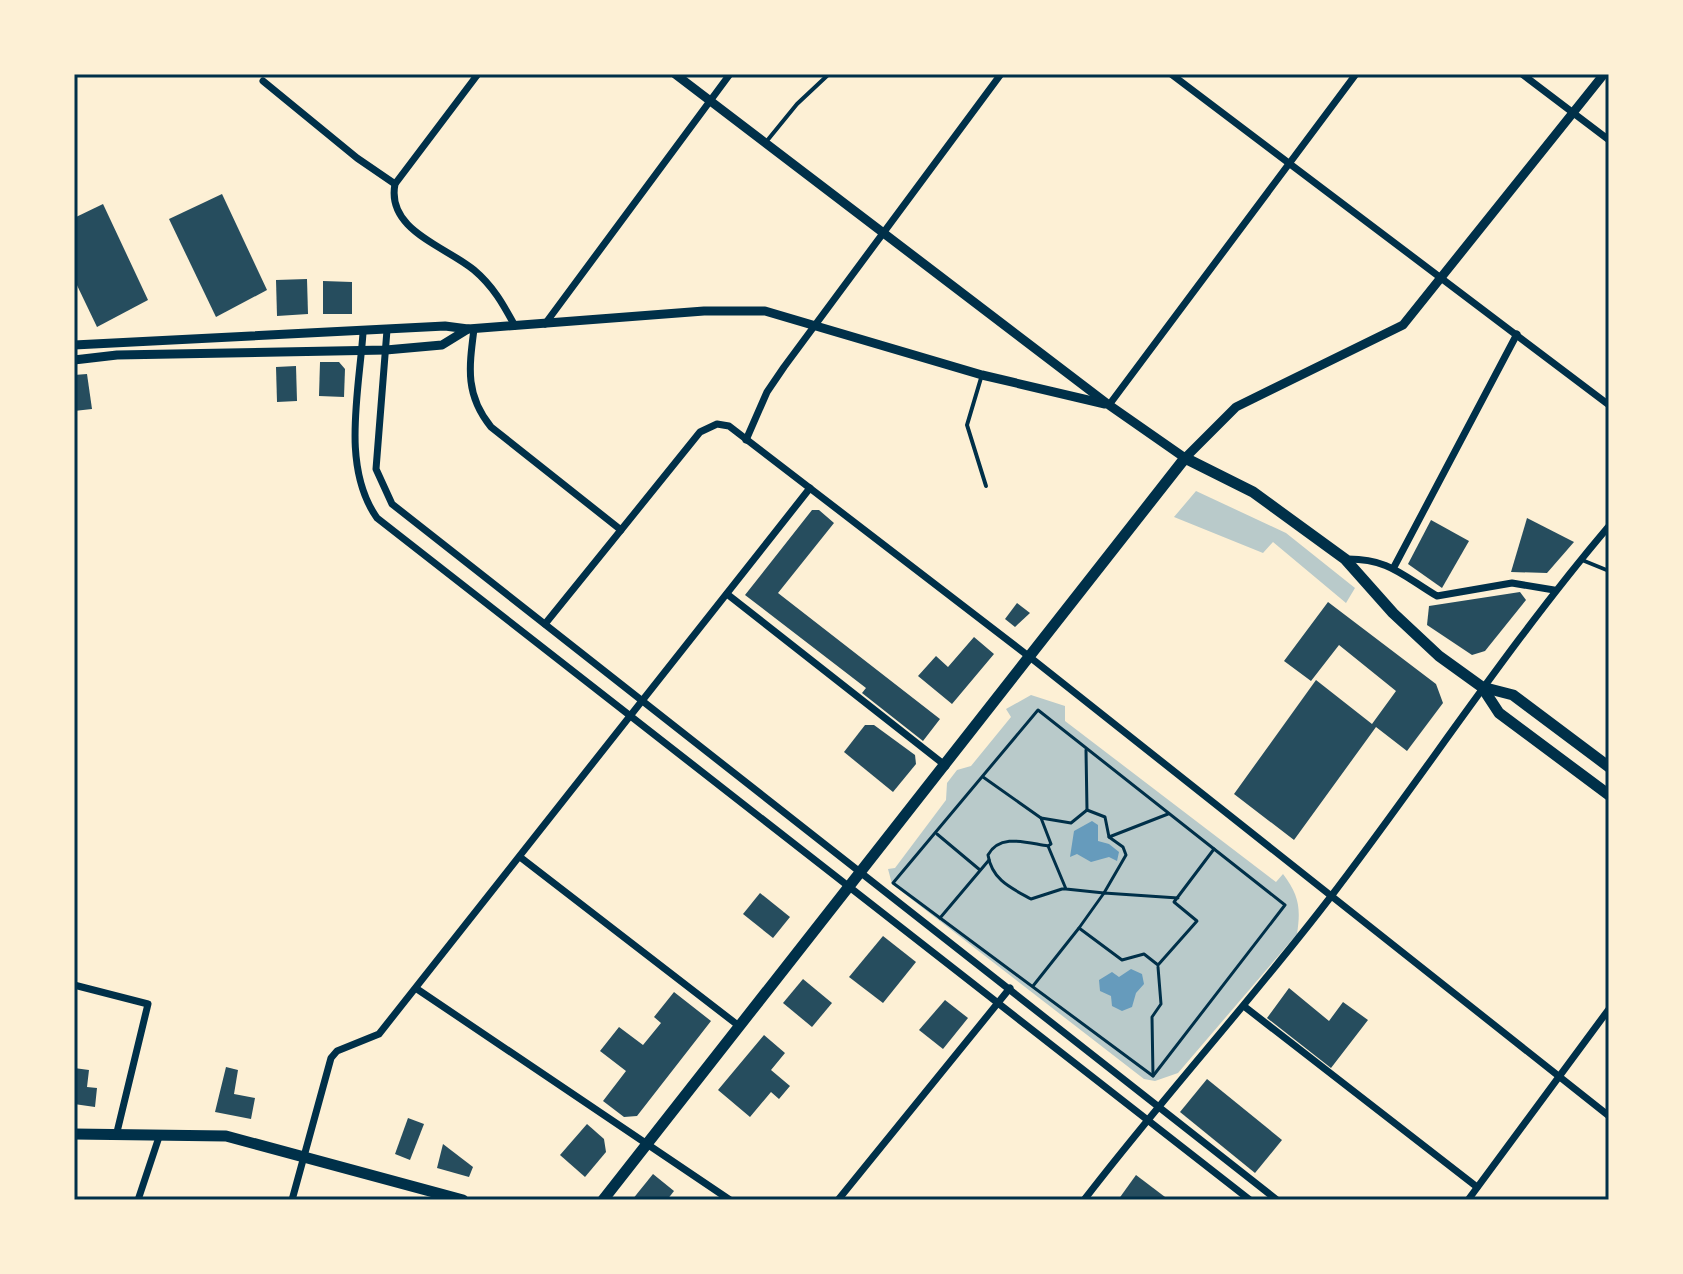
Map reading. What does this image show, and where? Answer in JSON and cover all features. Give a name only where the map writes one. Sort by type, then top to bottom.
[{"type":"main road","points":[[603,1200],[1185,458],[1253,492],[1345,559],[1393,613],[1439,656],[1482,687],[1499,713],[1609,795]]},
{"type":"main road","points":[[1482,687],[1513,695],[1609,767]]},
{"type":"main road","points":[[74,1134],[117,1132],[226,1136],[463,1200]]},
{"type":"street","points":[[478,74],[395,184],[392,199],[401,220],[473,270],[497,293],[515,326]]},
{"type":"street","points":[[675,74],[884,230],[1109,405],[1185,458],[1224,416],[1245,401],[1403,325],[1604,74]]},
{"type":"street","points":[[545,324],[730,74]]},
{"type":"street","points":[[746,440],[767,392],[1001,74]]},
{"type":"street","points":[[1171,74],[1609,405]]},
{"type":"street","points":[[1109,405],[1356,74]]},
{"type":"street","points":[[1522,74],[1609,140]]},
{"type":"street","points":[[263,81],[357,158],[395,184]]},
{"type":"street","points":[[74,345],[363,333],[445,326],[471,329],[704,311],[765,311],[982,375],[1109,405]]},
{"type":"street","points":[[74,360],[117,355],[386,350],[442,345],[471,329]]},
{"type":"street","points":[[471,329],[468,376],[478,412],[491,427],[621,530]]},
{"type":"street","points":[[387,330],[376,469],[392,504],[642,704],[864,871],[1277,1200]]},
{"type":"street","points":[[363,333],[356,462],[364,500],[377,518],[852,886],[997,1004],[1250,1200]]},
{"type":"street","points":[[1394,567],[1517,334]]},
{"type":"street","points":[[271,336],[272,352]]},
{"type":"street","points":[[545,624],[700,432],[717,424],[729,426],[1031,658],[1609,1116]]},
{"type":"street","points":[[292,1200],[331,1058],[337,1051],[379,1034],[417,989],[810,488]]},
{"type":"street","points":[[1084,1200],[1158,1104],[1245,1007],[1332,896],[1554,590],[1609,526]]},
{"type":"street","points":[[1345,559],[1371,558],[1394,567],[1437,596],[1512,583],[1554,590]]},
{"type":"street","points":[[727,594],[946,766]]},
{"type":"street","points":[[520,857],[739,1026]]},
{"type":"street","points":[[74,985],[148,1004],[117,1132]]},
{"type":"street","points":[[838,1200],[1010,988]]},
{"type":"street","points":[[417,989],[730,1200]]},
{"type":"street","points":[[1245,1007],[1477,1187]]},
{"type":"street","points":[[1468,1200],[1609,1009]]},
{"type":"street","points":[[138,1200],[160,1134]]},
{"type":"lane","points":[[766,142],[797,104],[829,74]]},
{"type":"lane","points":[[982,375],[967,425],[986,486]]},
{"type":"lane","points":[[1581,559],[1609,571]]},
{"type":"path","points":[[1038,710],[1285,905],[1153,1076],[893,883],[1038,710]]},
{"type":"path","points":[[1086,748],[1087,810]]},
{"type":"path","points":[[983,777],[1041,818],[1071,823],[1087,810]]},
{"type":"path","points":[[1033,986],[1104,893],[1126,855],[1123,847],[1109,837],[1105,817],[1087,810]]},
{"type":"path","points":[[1109,837],[1169,813]]},
{"type":"path","points":[[1041,818],[1051,844],[1048,846],[1066,889]]},
{"type":"path","points":[[936,833],[980,870]]},
{"type":"path","points":[[940,918],[989,860],[991,848],[1008,840],[1048,846]]},
{"type":"path","points":[[1153,1076],[1152,1017],[1161,1004],[1158,965],[1197,921],[1174,902],[1214,849]]},
{"type":"path","points":[[989,860],[1002,883],[1031,899],[1066,889],[1178,898]]},
{"type":"path","points":[[1079,928],[1122,960],[1144,954],[1158,965]]},
{"type":"shaded area","points":[[1196,491],[1286,533],[1355,588],[1346,603],[1273,542],[1263,553],[1174,517]]},
{"type":"shaded area","points":[[1031,695],[1065,706],[1065,721],[1276,882],[1283,874],[1296,895],[1299,909],[1297,934],[1178,1073],[1155,1081],[1144,1079],[892,884],[888,869],[895,868],[946,800],[947,783],[957,770],[971,766],[1011,717],[1006,709]]},
{"type":"water","points":[[1092,821],[1098,825],[1098,841],[1109,844],[1119,852],[1117,861],[1109,857],[1091,862],[1077,854],[1070,857],[1074,831]]},
{"type":"water","points":[[1131,969],[1142,974],[1144,984],[1136,993],[1132,1007],[1122,1011],[1112,1006],[1111,996],[1100,991],[1099,980],[1112,972],[1119,977]]},
{"type":"building","points":[[222,194],[267,290],[216,317],[169,219]]},
{"type":"building","points":[[103,204],[148,300],[97,327],[74,279],[74,218]]},
{"type":"building","points":[[307,279],[308,314],[277,316],[276,280]]},
{"type":"building","points":[[323,281],[352,282],[352,314],[323,314]]},
{"type":"building","points":[[320,362],[339,362],[345,369],[344,397],[319,396]]},
{"type":"building","points":[[296,366],[297,401],[277,402],[276,367]]},
{"type":"building","points":[[87,374],[92,409],[74,411],[74,375]]},
{"type":"building","points":[[812,510],[819,510],[834,523],[778,593],[940,719],[923,741],[862,693],[866,688],[745,595]]},
{"type":"building","points":[[1527,518],[1574,542],[1547,573],[1511,572]]},
{"type":"building","points":[[1431,520],[1469,541],[1442,588],[1408,564]]},
{"type":"building","points":[[1520,592],[1526,600],[1485,651],[1472,655],[1427,625],[1429,606]]},
{"type":"building","points":[[1328,602],[1436,684],[1443,703],[1407,751],[1376,727],[1294,840],[1234,794],[1316,680],[1372,724],[1396,691],[1339,645],[1311,681],[1284,661]]},
{"type":"building","points":[[1017,603],[1030,613],[1015,627],[1005,619]]},
{"type":"building","points":[[974,637],[994,654],[952,704],[918,676],[936,656],[948,667]]},
{"type":"building","points":[[865,725],[874,725],[915,755],[916,764],[893,792],[844,752]]},
{"type":"building","points":[[760,893],[790,917],[773,938],[743,914]]},
{"type":"building","points":[[883,936],[916,962],[883,1003],[849,977]]},
{"type":"building","points":[[803,979],[832,1003],[812,1027],[783,1003]]},
{"type":"building","points":[[1289,988],[1329,1021],[1343,1002],[1368,1020],[1331,1068],[1267,1018]]},
{"type":"building","points":[[674,992],[711,1021],[637,1116],[624,1117],[603,1101],[626,1071],[600,1051],[619,1027],[643,1045],[661,1023],[654,1017]]},
{"type":"building","points":[[945,1000],[968,1018],[943,1049],[919,1030]]},
{"type":"building","points":[[764,1035],[785,1053],[771,1070],[790,1086],[779,1099],[771,1092],[750,1117],[718,1090]]},
{"type":"building","points":[[226,1067],[238,1070],[234,1094],[255,1098],[251,1119],[215,1112]]},
{"type":"building","points":[[74,1068],[89,1070],[87,1087],[97,1088],[95,1107],[74,1104]]},
{"type":"building","points":[[1207,1079],[1282,1140],[1255,1173],[1180,1112]]},
{"type":"building","points":[[408,1118],[424,1124],[410,1160],[395,1154]]},
{"type":"building","points":[[587,1124],[604,1139],[606,1152],[585,1177],[560,1155]]},
{"type":"building","points":[[443,1144],[473,1167],[469,1177],[437,1168]]},
{"type":"building","points":[[653,1174],[674,1191],[667,1200],[632,1200]]},
{"type":"building","points":[[1136,1175],[1169,1200],[1118,1200]]}]
